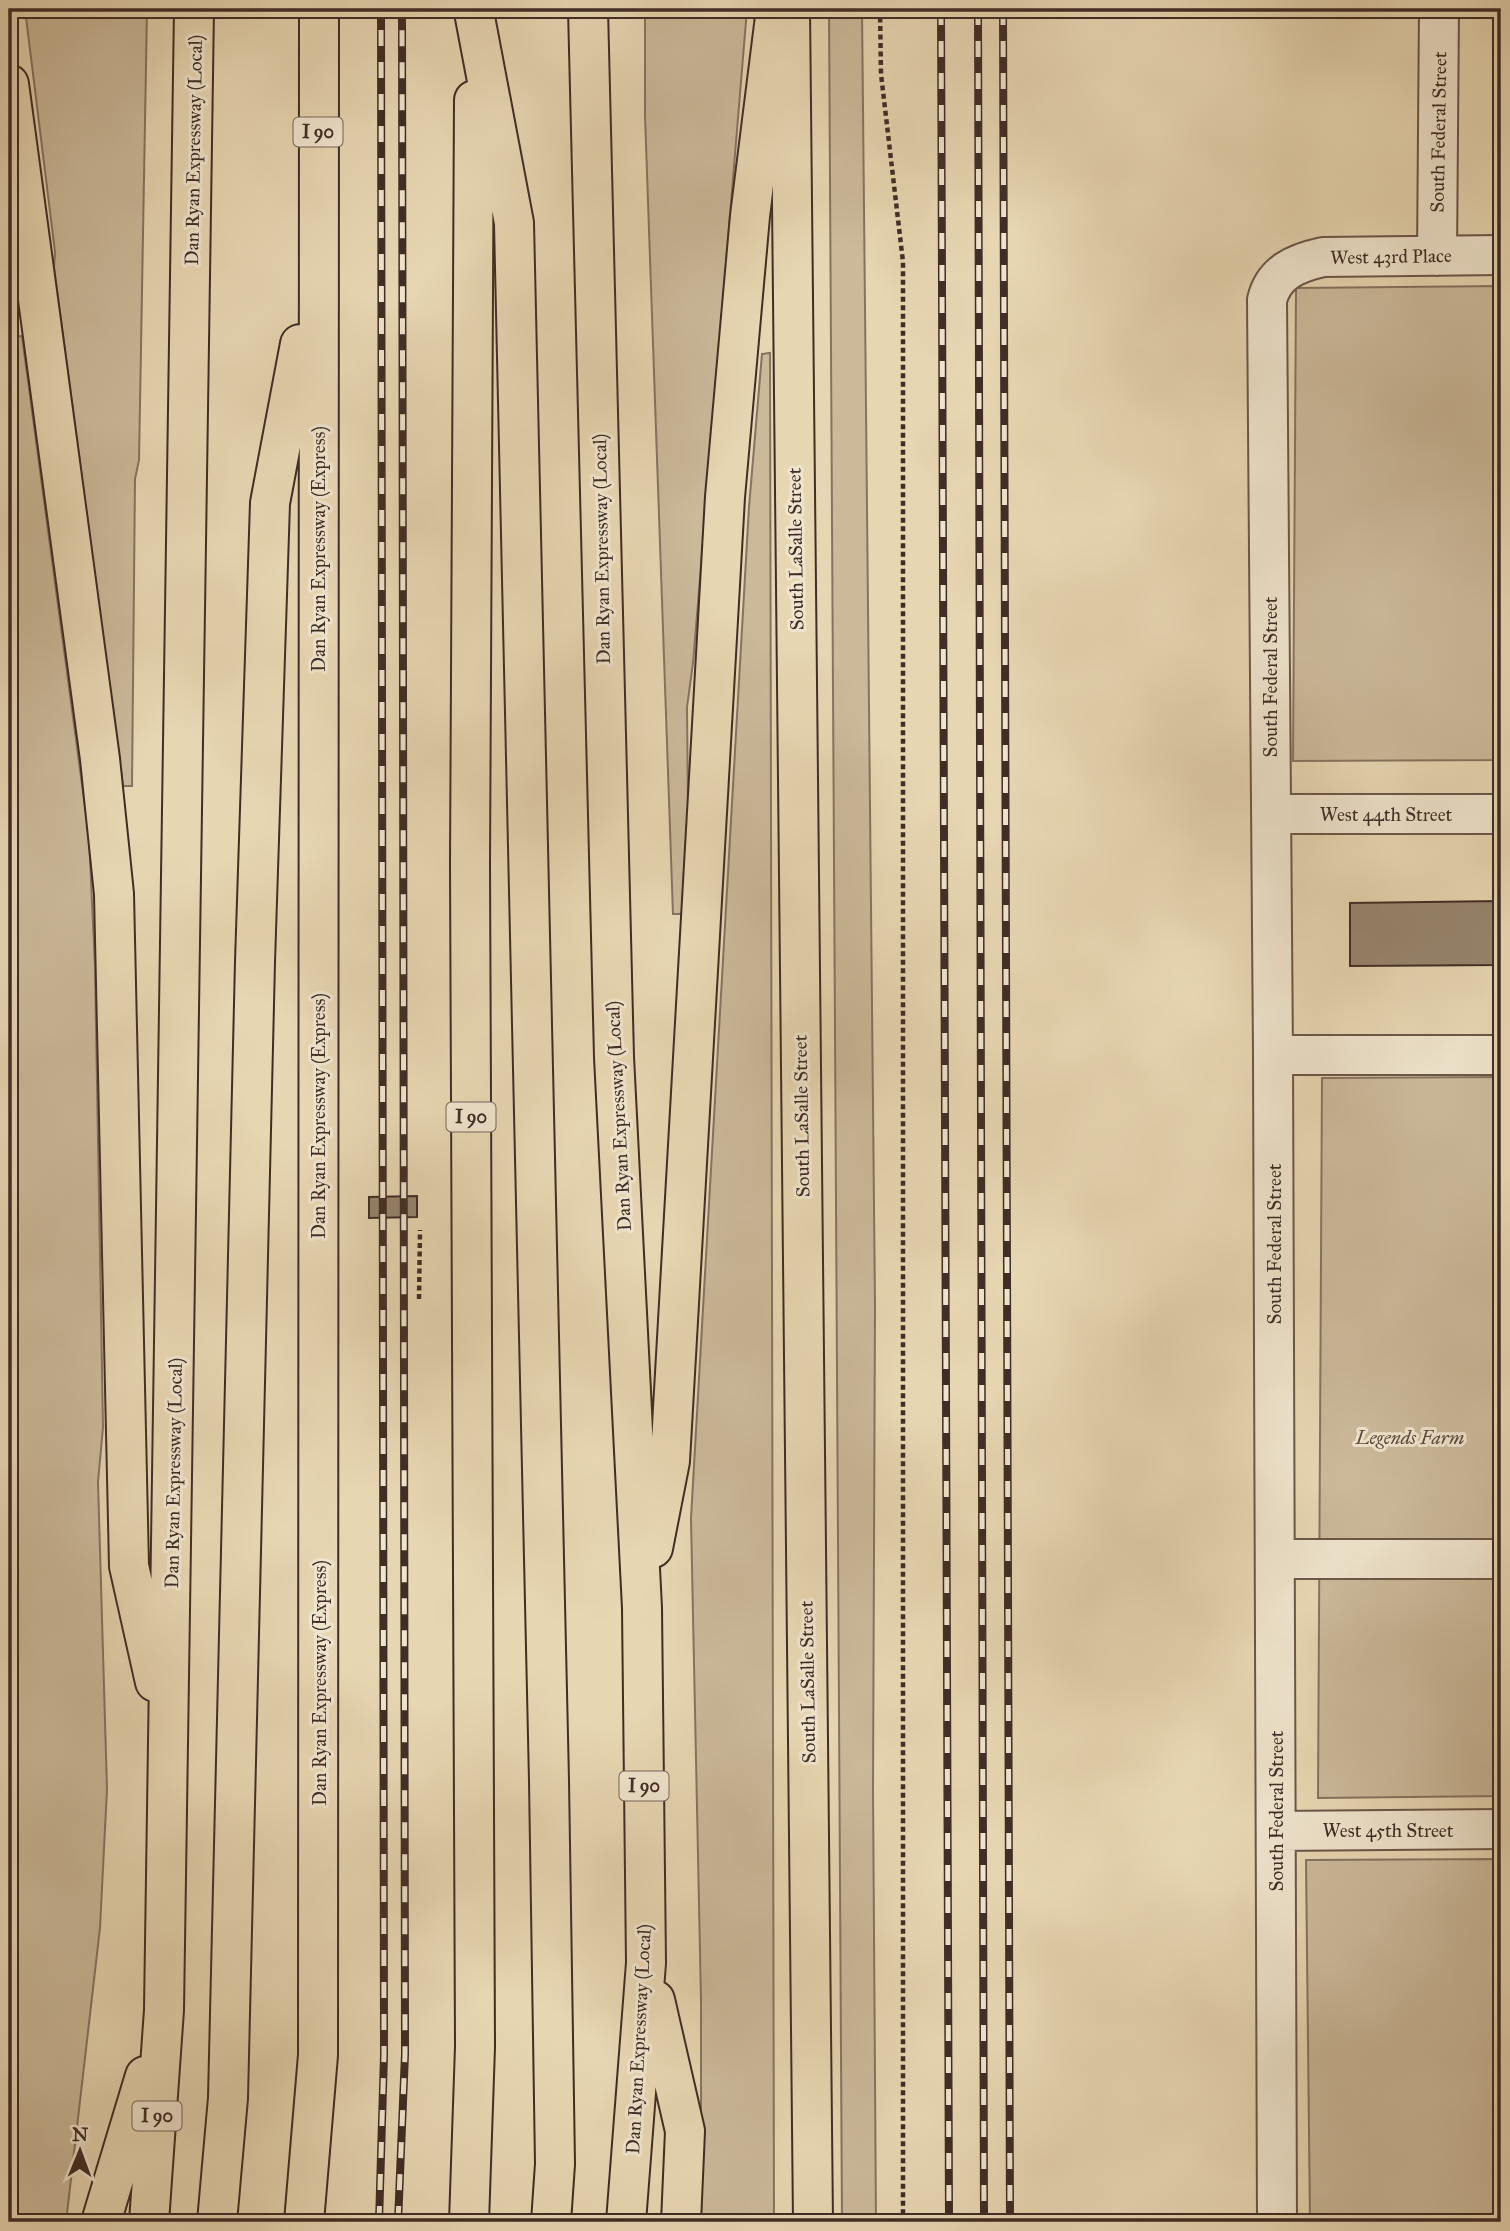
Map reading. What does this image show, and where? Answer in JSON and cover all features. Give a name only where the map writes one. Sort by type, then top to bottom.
[{"type":"main road","name":"Dan Ryan Expressway (Local)","points":[[149,2222],[164,2010],[194,9]]},
{"type":"main road","name":"Dan Ryan Expressway (Express)","points":[[304,2222],[318,2041],[319,9]]},
{"type":"main road","name":"Dan Ryan Expressway (Local)","points":[[588,9],[614,1057],[642,1608],[646,1963],[626,2222]]},
{"type":"main road","points":[[642,1608],[670,1461],[725,497],[750,216],[776,9]]},
{"type":"main road","name":"South LaSalle Street","points":[[790,9],[813,2222]]},
{"type":"main road","points":[[474,10],[514,223],[549,1781],[555,2164],[551,2222]]},
{"type":"main road","name":"I 90","points":[[468,2222],[475,2047],[470,905],[474,10]]},
{"type":"main road","points":[[9,84],[100,759],[114,894],[129,1566],[169,1744]]},
{"type":"main road","points":[[217,2222],[228,2098],[256,948],[270,503],[317,256]]},
{"type":"main road","points":[[646,1963],[685,2131],[681,2222]]},
{"type":"main road","points":[[101,2222],[164,2010]]},
{"type":"street","name":"South Federal Street","points":[[1437,256],[1439,9]]},
{"type":"street","name":"West 43rd Place","points":[[1284,271],[1302,261],[1323,257],[1501,255]]},
{"type":"street","name":"South Federal Street","points":[[1277,2222],[1272,814],[1267,300],[1271,285],[1284,271]]},
{"type":"street","name":"West 44th Street","points":[[1272,814],[1501,814]]},
{"type":"street","points":[[1273,1055],[1501,1055]]},
{"type":"street","points":[[1275,1559],[1501,1559]]},
{"type":"street","name":"West 45th Street","points":[[1276,1831],[1501,1829]]},
{"type":"path","points":[[880,9],[881,74],[903,262],[903,2219]]},
{"type":"path","points":[[419,1299],[420,1230]]},
{"type":"green space","points":[[25,9],[147,9],[139,460],[135,479],[132,786],[123,786],[54,268],[55,252]]},
{"type":"green space","points":[[645,9],[747,9],[693,663],[687,707],[688,808],[683,914],[673,914],[645,116]]},
{"type":"green space","points":[[829,9],[862,9],[875,1305],[873,1789],[876,2222],[842,2222]]},
{"type":"green space","points":[[1501,286],[1501,760],[1293,761],[1296,288]]},
{"type":"green space","points":[[22,336],[89,837],[95,967],[103,1427],[98,1482],[107,1789],[100,1928],[66,2222],[9,2222],[13,2139],[9,1736],[9,337]]},
{"type":"green space","points":[[770,353],[774,2222],[701,2222],[701,2000],[691,1518],[749,507],[762,354]]},
{"type":"green space","name":"Legends Farm","points":[[1501,1077],[1501,1796],[1318,1798],[1322,1078]]},
{"type":"green space","points":[[1501,1859],[1501,2222],[1310,2222],[1306,1860]]},
{"type":"building","points":[[1501,901],[1501,965],[1350,966],[1350,903]]},
{"type":"building","points":[[417,1196],[417,1217],[369,1218],[369,1197]]},
{"type":"railway","points":[[379,2222],[384,2055],[381,9]]},
{"type":"railway","points":[[398,2222],[405,2054],[402,9]]},
{"type":"railway","points":[[941,9],[949,2222]]},
{"type":"railway","points":[[978,9],[984,2222]]},
{"type":"railway","points":[[1003,9],[1010,2222]]}]
